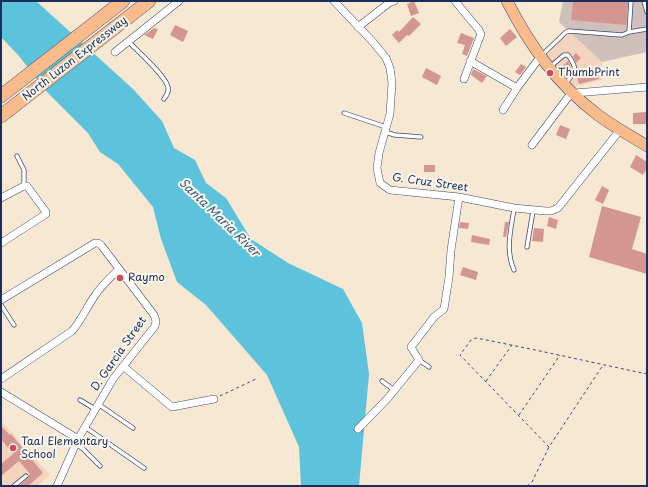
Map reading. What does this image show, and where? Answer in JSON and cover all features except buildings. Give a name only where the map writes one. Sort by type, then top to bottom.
[{"type":"highway","name":"North Luzon Expressway","points":[[1,96],[123,1]]},
{"type":"highway","name":"North Luzon Expressway","points":[[1,116],[149,1]]},
{"type":"main road","points":[[507,1],[524,34],[540,57],[568,88],[597,114],[647,146]]},
{"type":"street","points":[[115,52],[179,1]]},
{"type":"street","name":"G. Cruz Street","points":[[334,1],[373,42],[386,58],[390,68],[392,83],[390,114],[379,153],[377,168],[380,183],[390,190],[459,197],[514,208],[551,211],[558,208],[620,130]]},
{"type":"street","points":[[358,27],[389,3],[394,1]]},
{"type":"street","points":[[456,1],[481,34],[464,79]]},
{"type":"street","points":[[503,110],[540,57]]},
{"type":"street","points":[[470,61],[517,88]]},
{"type":"street","points":[[532,145],[568,88],[647,87]]},
{"type":"street","points":[[1,198],[24,186],[27,186],[30,188],[46,212],[46,214],[1,243]]},
{"type":"street","points":[[358,430],[419,360],[411,347],[434,317],[444,309],[450,277],[451,250],[459,197]]},
{"type":"street","points":[[1,300],[98,242],[119,269],[103,284],[79,323],[72,331],[1,379]]},
{"type":"street","name":"D. Garcia Street","points":[[56,486],[77,441],[113,379],[155,326],[156,321],[154,314],[119,269]]},
{"type":"street","points":[[123,366],[172,407],[214,399]]},
{"type":"street","points":[[1,392],[77,441]]},
{"type":"lane","points":[[629,32],[631,1]]},
{"type":"lane","points":[[644,1],[647,12]]},
{"type":"lane","points":[[540,57],[566,32],[569,31],[622,36],[629,32],[647,29]]},
{"type":"lane","points":[[128,41],[166,82],[168,92],[164,99]]},
{"type":"lane","points":[[549,68],[564,55],[568,55],[576,69],[568,88]]},
{"type":"lane","points":[[344,113],[386,129],[396,135],[421,137]]},
{"type":"lane","points":[[17,156],[24,170],[24,186]]},
{"type":"lane","points":[[514,208],[509,243],[509,260],[514,270]]},
{"type":"lane","points":[[527,247],[533,210]]},
{"type":"lane","points":[[1,305],[14,325]]},
{"type":"lane","points":[[419,360],[430,368]]},
{"type":"lane","points":[[382,381],[394,390]]},
{"type":"lane","points":[[80,400],[97,407],[133,428]]},
{"type":"lane","points":[[85,427],[144,468]]},
{"type":"lane","points":[[77,441],[100,466]]},
{"type":"lane","points":[[14,486],[26,476]]},
{"type":"path","points":[[549,446],[460,355],[471,340],[476,338],[561,354],[647,374]]},
{"type":"path","points":[[486,382],[512,345]]},
{"type":"path","points":[[519,416],[561,354]]},
{"type":"path","points":[[527,486],[532,482],[549,446],[603,364]]},
{"type":"path","points":[[214,399],[258,378]]},
{"type":"shaded area","points":[[563,1],[647,1],[647,52],[602,62],[559,22]]},
{"type":"shaded area","points":[[570,31],[602,62],[602,80],[572,87],[547,55]]},
{"type":"shaded area","name":"Taal Elementary School","points":[[1,421],[50,475],[37,486],[1,486]]},
{"type":"water","name":"Santa Maria River","points":[[1,1],[36,1],[133,89],[162,121],[174,148],[195,160],[206,183],[226,198],[251,239],[288,263],[343,289],[362,323],[369,374],[359,486],[301,486],[299,447],[267,375],[206,305],[177,282],[161,239],[153,207],[118,164],[100,152],[88,133],[47,92],[19,56],[1,37]]},
{"type":"place","name":"ThumbPrint","points":[[550,73]]},
{"type":"place","name":"Raymo","points":[[120,278]]},
{"type":"place","name":"Taal Elementary School","points":[[13,448]]}]
